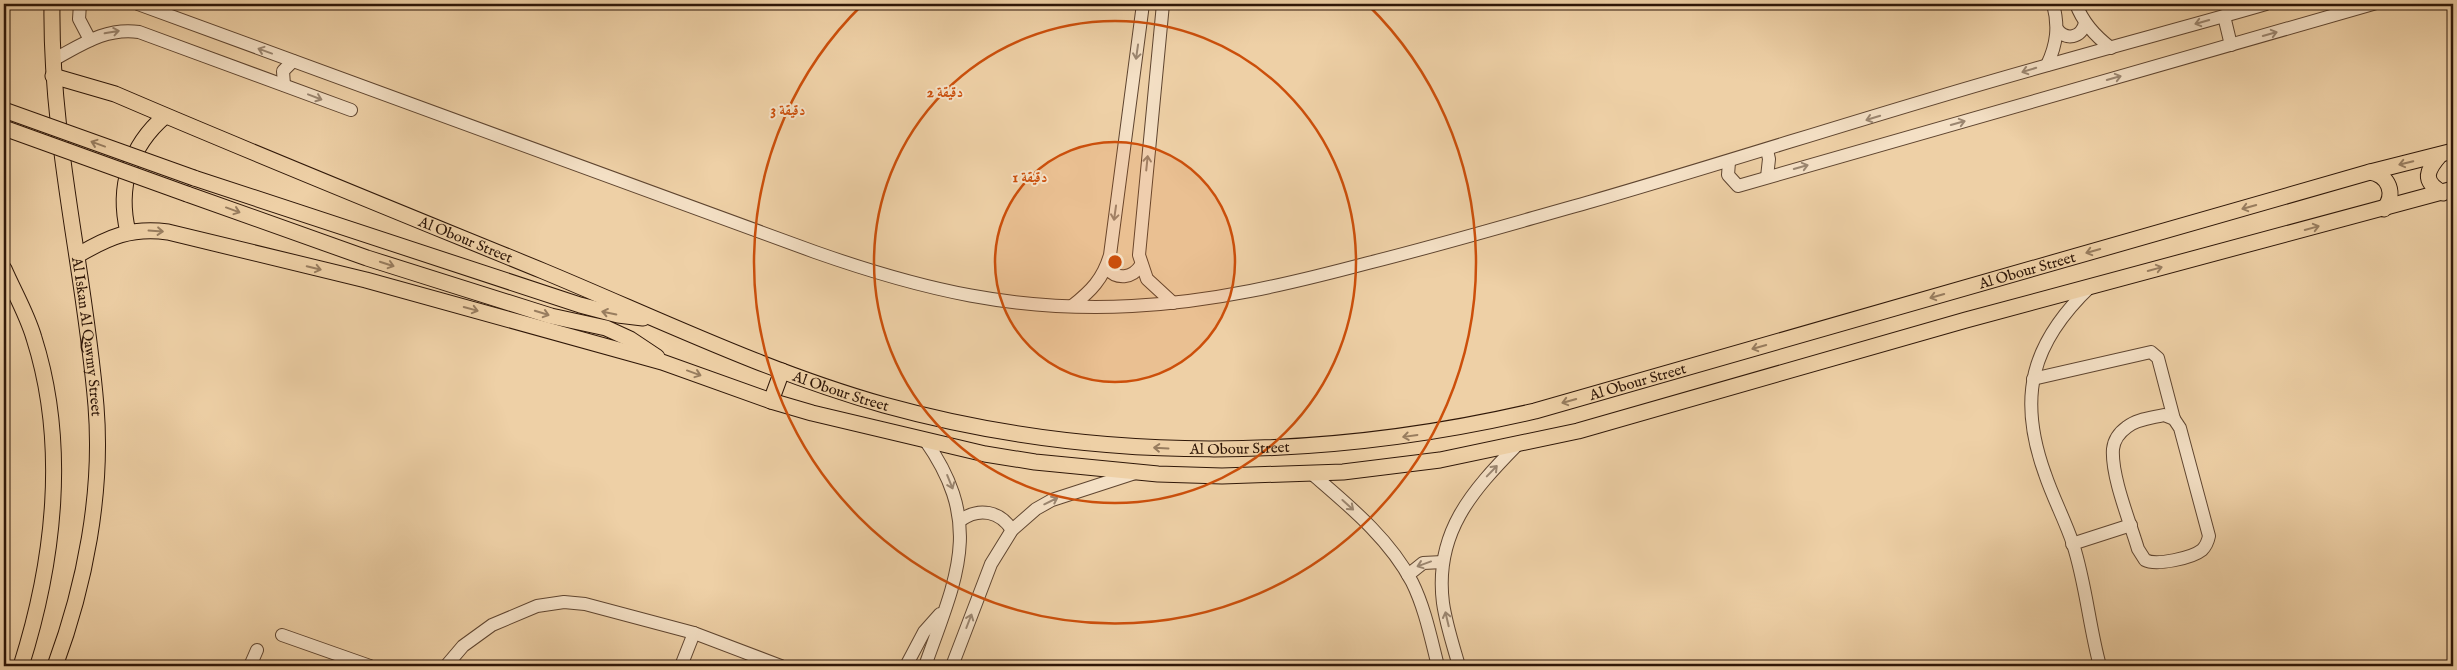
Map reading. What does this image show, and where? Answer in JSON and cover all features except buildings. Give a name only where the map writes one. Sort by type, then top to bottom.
[{"type":"main road","name":"Al Iskan Al Qawmy Street","points":[[52,4],[53,76],[60,148],[78,255],[96,407],[96,467],[84,564],[70,622],[55,666]]},
{"type":"main road","name":"Al Obour Street","points":[[53,76],[115,94],[782,371],[884,404],[953,421],[1035,436],[1092,443],[1160,448],[1260,449],[1379,440],[1436,432],[1535,411],[2370,172],[2447,153]]},
{"type":"main road","points":[[4,110],[194,178],[586,307],[618,315],[657,318]]},
{"type":"main road","points":[[128,232],[123,206],[128,168],[139,144],[165,116]]},
{"type":"main road","points":[[4,128],[367,258],[551,316],[606,328],[636,342],[662,362]]},
{"type":"main road","points":[[2447,153],[2428,168],[2428,174],[2433,185],[2448,191]]},
{"type":"main road","points":[[2370,172],[2380,175],[2388,183],[2391,194],[2384,209]]},
{"type":"main road","name":"Al Obour Street","points":[[78,255],[108,238],[128,232],[155,230],[177,234],[366,280],[662,362],[770,401],[925,440],[1026,461],[1136,473],[1222,476],[1311,473],[1392,467],[1517,445],[1587,428],[1966,320],[2448,191]]},
{"type":"main road","points":[[4,269],[28,321],[39,353],[49,404],[53,461],[50,539],[39,597],[21,666]]},
{"type":"main road","points":[[770,401],[782,371]]},
{"type":"street","points":[[80,4],[81,27],[90,40]]},
{"type":"street","points":[[138,4],[895,279],[946,292],[997,301],[1072,306],[1123,306],[1173,303],[1228,297],[1292,283],[1453,241],[1729,162],[2047,65],[2266,4]]},
{"type":"street","points":[[1072,306],[1094,288],[1106,268],[1112,239],[1143,4]]},
{"type":"street","points":[[1163,4],[1139,243],[1141,265],[1147,279],[1154,288],[1173,303]]},
{"type":"street","points":[[2047,65],[2053,52],[2057,29],[2053,4]]},
{"type":"street","points":[[2076,4],[2085,23],[2110,48]]},
{"type":"street","points":[[1729,162],[1728,175],[1738,186],[2373,4]]},
{"type":"street","points":[[2224,16],[2231,45]]},
{"type":"street","points":[[2057,29],[2066,36],[2074,36],[2082,31],[2085,23]]},
{"type":"street","points":[[53,60],[90,40],[116,31],[146,33],[351,110]]},
{"type":"street","points":[[284,85],[283,71],[293,61]]},
{"type":"street","points":[[1767,150],[1769,164],[1767,177]]},
{"type":"street","points":[[1106,268],[1113,274],[1122,277],[1135,272],[1141,265]]},
{"type":"street","points":[[2091,286],[2072,305],[2056,327],[2043,350],[2032,379],[2030,397],[2032,432],[2044,474],[2072,544],[2082,576],[2100,666]]},
{"type":"street","points":[[2032,379],[2150,352],[2156,355],[2174,419],[2180,428],[2209,536],[2208,542],[2195,554],[2151,563],[2140,555],[2115,469],[2113,447],[2120,432],[2133,423],[2164,415],[2174,419]]},
{"type":"street","points":[[925,440],[950,481],[961,520],[960,554],[944,611],[925,666]]},
{"type":"street","points":[[1459,666],[1443,601],[1443,562],[1454,525],[1466,502],[1487,476],[1517,445]]},
{"type":"street","points":[[952,666],[990,564],[1012,530],[1036,509],[1052,500],[1136,473]]},
{"type":"street","points":[[1311,473],[1360,517],[1408,575],[1419,600],[1438,666]]},
{"type":"street","points":[[961,520],[971,514],[989,513],[1005,520],[1012,530]]},
{"type":"street","points":[[2072,544],[2131,525]]},
{"type":"street","points":[[1408,575],[1423,563],[1443,562]]},
{"type":"street","points":[[446,666],[468,642],[492,625],[538,606],[555,602],[585,604],[694,633],[781,666]]},
{"type":"street","points":[[906,666],[924,632],[944,611]]},
{"type":"street","points":[[681,666],[694,633]]},
{"type":"street","points":[[282,635],[370,666]]},
{"type":"street","points":[[250,666],[257,650]]}]
